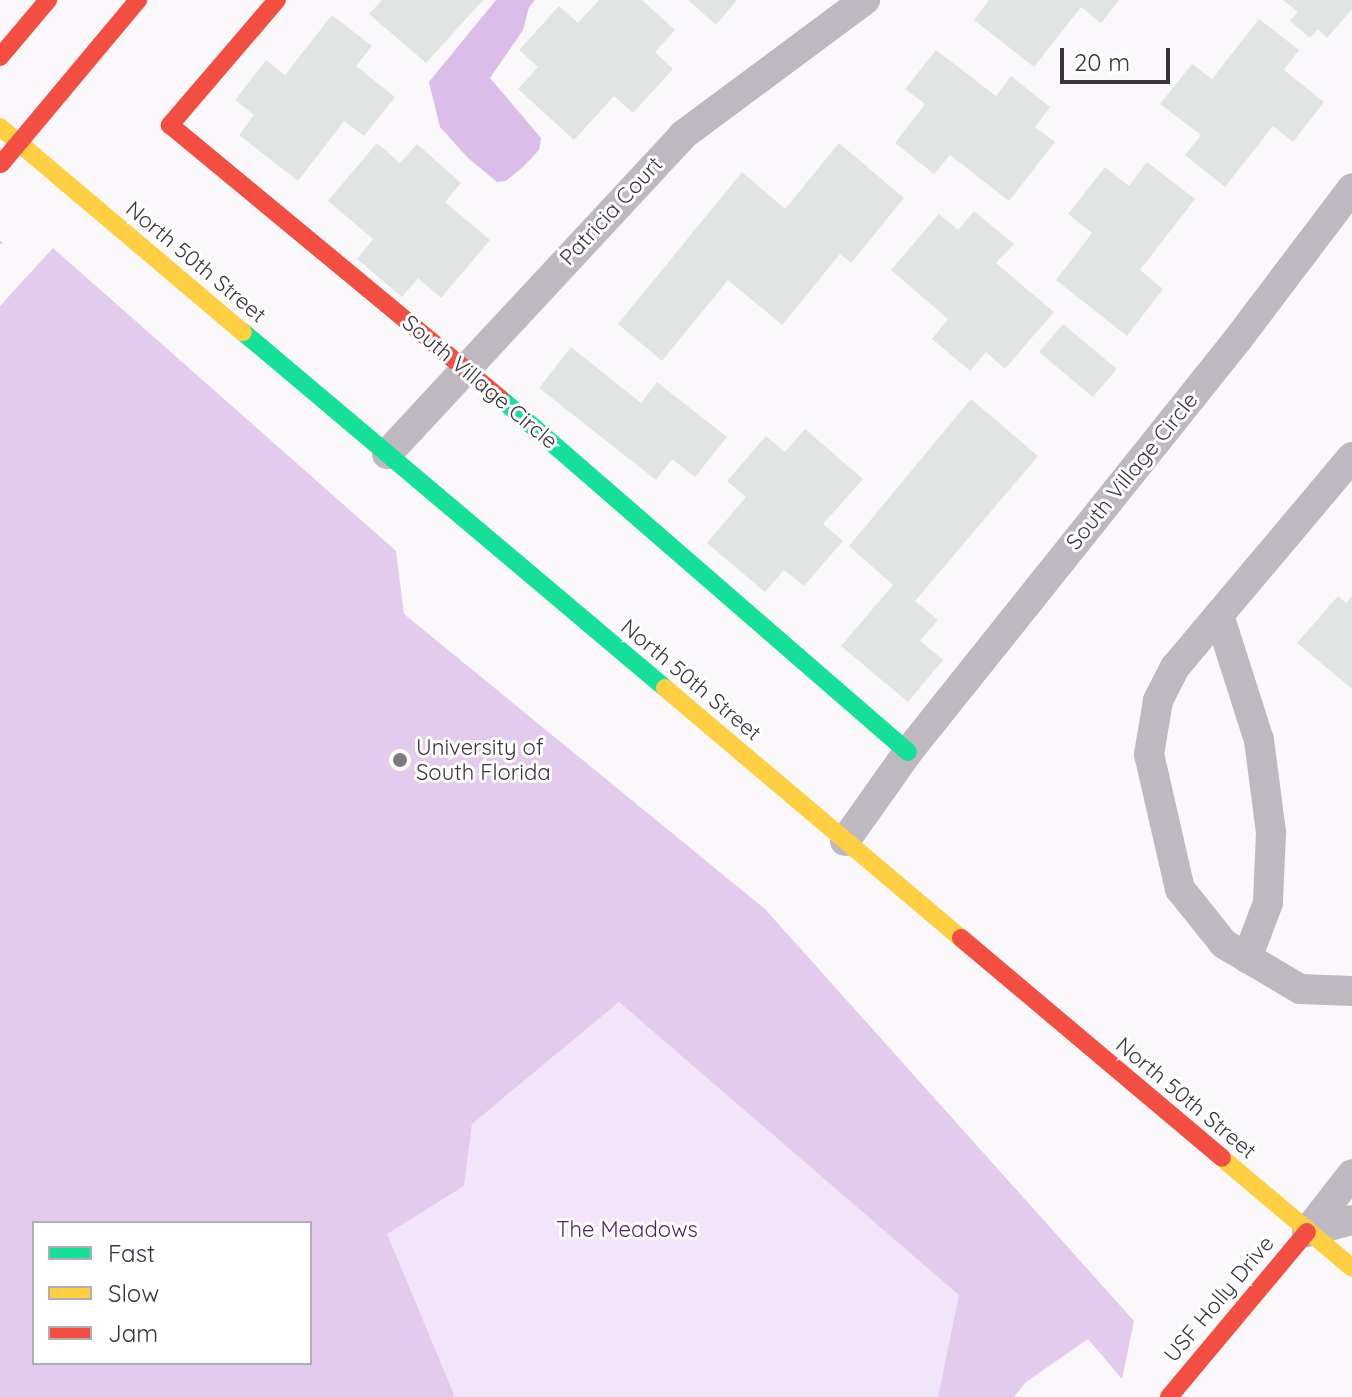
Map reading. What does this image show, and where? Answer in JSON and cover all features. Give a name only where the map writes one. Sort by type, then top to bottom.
[{"type":"street","points":[[0,57],[48,0]]},
{"type":"street","points":[[0,165],[138,0]]},
{"type":"street","name":"South Village Circle","points":[[277,0],[170,125],[464,367],[908,752]]},
{"type":"street","name":"Patricia Court","points":[[387,454],[464,367],[683,135],[865,0]]},
{"type":"street","name":"North 50th Street","points":[[0,127],[1352,1268]]},
{"type":"street","name":"South Village Circle","points":[[845,841],[908,752],[1238,339],[1352,188]]},
{"type":"street","points":[[1352,457],[1175,667],[1158,701],[1149,754],[1180,889],[1224,944],[1300,989],[1352,991]]},
{"type":"street","points":[[1219,615],[1259,740],[1271,833],[1268,903],[1247,958]]},
{"type":"street","points":[[1307,1232],[1352,1174]]},
{"type":"street","points":[[1307,1232],[1352,1220]]},
{"type":"street","name":"USF Holly Drive","points":[[1169,1397],[1307,1232]]},
{"type":"green space","name":"The Meadows","points":[[619,1002],[960,1295],[938,1397],[455,1397],[386,1234],[464,1186],[472,1124]]},
{"type":"shaded area","points":[[496,0],[535,0],[529,7],[523,30],[490,78],[541,138],[539,150],[523,167],[506,181],[497,182],[468,158],[440,127],[429,82]]},
{"type":"shaded area","points":[[53,248],[396,551],[404,614],[765,909],[1134,1321],[1122,1379],[1088,1339],[1026,1382],[1014,1397],[938,1397],[959,1295],[619,1002],[472,1124],[464,1186],[387,1234],[455,1397],[0,1397],[0,306]]},
{"type":"building","points":[[382,0],[483,0],[426,63],[369,14]]},
{"type":"building","points":[[599,0],[642,0],[675,30],[655,52],[673,69],[633,113],[614,96],[574,140],[518,89],[538,67],[519,50],[559,6],[578,23]]},
{"type":"building","points":[[688,0],[737,0],[716,25]]},
{"type":"building","points":[[989,0],[1119,0],[1101,23],[1081,7],[1034,67],[974,20]]},
{"type":"building","points":[[1283,0],[1352,0],[1352,9],[1327,38],[1318,29],[1310,38],[1290,21],[1298,12]]},
{"type":"building","points":[[332,15],[372,46],[356,66],[395,97],[364,136],[344,121],[298,181],[239,135],[254,115],[235,100],[266,60],[285,75]]},
{"type":"building","points":[[1259,19],[1299,50],[1284,70],[1324,102],[1293,142],[1273,126],[1225,187],[1185,155],[1201,135],[1160,104],[1192,64],[1212,79]]},
{"type":"building","points":[[936,50],[996,96],[1011,76],[1050,107],[1035,127],[1055,142],[1009,201],[950,155],[934,174],[895,143],[925,104],[905,89]]},
{"type":"building","points":[[377,143],[400,163],[417,144],[461,183],[445,202],[490,240],[441,298],[418,278],[402,297],[357,259],[373,239],[328,201]]},
{"type":"building","points":[[839,143],[904,198],[851,263],[840,254],[782,325],[728,280],[662,361],[618,324],[742,172],[785,209]]},
{"type":"building","points":[[1147,162],[1195,199],[1140,270],[1163,289],[1127,336],[1056,280],[1092,233],[1068,214],[1105,167],[1129,186]]},
{"type":"building","points":[[974,211],[1014,244],[996,263],[1054,312],[1005,369],[986,352],[970,371],[932,339],[948,319],[891,270],[939,214],[958,230]]},
{"type":"building","points":[[1063,324],[1117,369],[1093,397],[1039,352]]},
{"type":"building","points":[[571,347],[641,403],[657,382],[727,437],[695,477],[672,459],[656,480],[539,388]]},
{"type":"building","points":[[971,399],[1038,456],[915,601],[938,620],[920,641],[943,660],[908,702],[841,646],[893,585],[849,546]]},
{"type":"building","points":[[805,429],[863,479],[823,524],[843,541],[804,586],[784,570],[765,592],[707,543],[746,497],[727,481],[766,436],[785,452]]},
{"type":"building","points":[[1338,596],[1346,603],[1352,596],[1352,689],[1297,643]]},
{"type":"traffic: fast","points":[[243,332],[665,688]]},
{"type":"traffic: fast","points":[[500,398],[908,752]]},
{"type":"traffic: slow","points":[[0,127],[243,332]]},
{"type":"traffic: slow","points":[[665,688],[961,938]]},
{"type":"traffic: slow","points":[[1222,1158],[1352,1268]]},
{"type":"traffic: jam","points":[[0,57],[48,0]]},
{"type":"traffic: jam","points":[[1,164],[138,0]]},
{"type":"traffic: jam","points":[[277,0],[170,125],[500,398]]},
{"type":"traffic: jam","points":[[961,938],[1222,1158]]},
{"type":"traffic: jam","points":[[1169,1397],[1307,1232]]},
{"type":"place","name":"University of South Florida","points":[[400,760]]}]
